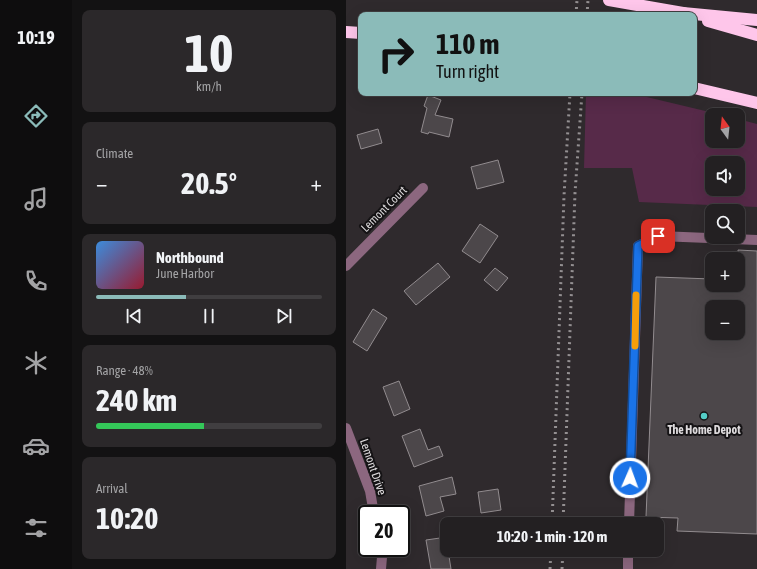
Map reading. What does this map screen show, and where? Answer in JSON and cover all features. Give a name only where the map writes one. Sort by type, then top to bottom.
[{"type":"highway","points":[[609,0],[673,12]]},
{"type":"highway","points":[[697,16],[757,20]]},
{"type":"highway","points":[[697,17],[757,35]]},
{"type":"highway","points":[[346,32],[358,33]]},
{"type":"highway","points":[[697,89],[757,103]]},
{"type":"street","name":"Lemont Court","points":[[346,266],[423,188]]},
{"type":"street","points":[[629,517],[638,246],[658,236],[757,240]]},
{"type":"street","name":"Lemont Drive","points":[[346,428],[370,491],[372,505]]},
{"type":"street","points":[[381,569],[382,557]]},
{"type":"street","points":[[628,557],[628,569]]},
{"type":"shaded area","points":[[586,96],[643,96],[705,111],[705,148],[745,148],[745,121],[757,124],[757,207],[745,206],[745,204],[705,205],[639,202],[632,168],[584,168]]},
{"type":"building","points":[[428,96],[441,100],[435,115],[453,119],[449,137],[429,132],[428,134],[421,132],[427,108],[424,106]]},
{"type":"building","points":[[378,129],[382,143],[361,149],[357,135]]},
{"type":"building","points":[[498,160],[504,182],[477,189],[471,167]]},
{"type":"building","points":[[480,224],[498,236],[480,263],[462,251]]},
{"type":"building","name":"The Home Depot","points":[[738,250],[757,251],[757,534],[677,531],[678,518],[646,517],[656,277],[705,279],[705,292],[745,292],[745,252],[738,252]]},
{"type":"building","points":[[438,263],[450,277],[416,305],[404,291]]},
{"type":"building","points":[[495,268],[508,278],[497,291],[484,280]]},
{"type":"building","points":[[373,309],[387,318],[367,351],[353,342]]},
{"type":"building","points":[[399,381],[410,409],[394,416],[383,387]]},
{"type":"building","points":[[420,429],[428,450],[439,446],[443,456],[414,467],[402,436]]},
{"type":"building","points":[[452,477],[456,494],[440,497],[444,511],[426,516],[419,486]]},
{"type":"building","points":[[498,489],[501,510],[481,513],[478,492]]},
{"type":"building","points":[[440,538],[440,557],[449,557],[451,569],[431,569],[426,540]]},
{"type":"railway","points":[[576,12],[577,0]]},
{"type":"railway","points":[[587,12],[588,0]]},
{"type":"railway","points":[[552,517],[564,196],[570,96]]},
{"type":"railway","points":[[563,517],[575,193],[582,96]]},
{"type":"railway","points":[[550,569],[551,557]]},
{"type":"railway","points":[[562,569],[563,557]]},
{"type":"slow traffic","points":[[635,346],[636,295]]},
{"type":"place","name":"The Home Depot","points":[[704,416]]},
{"type":"route","points":[[630,478],[638,246],[658,236]]}]
